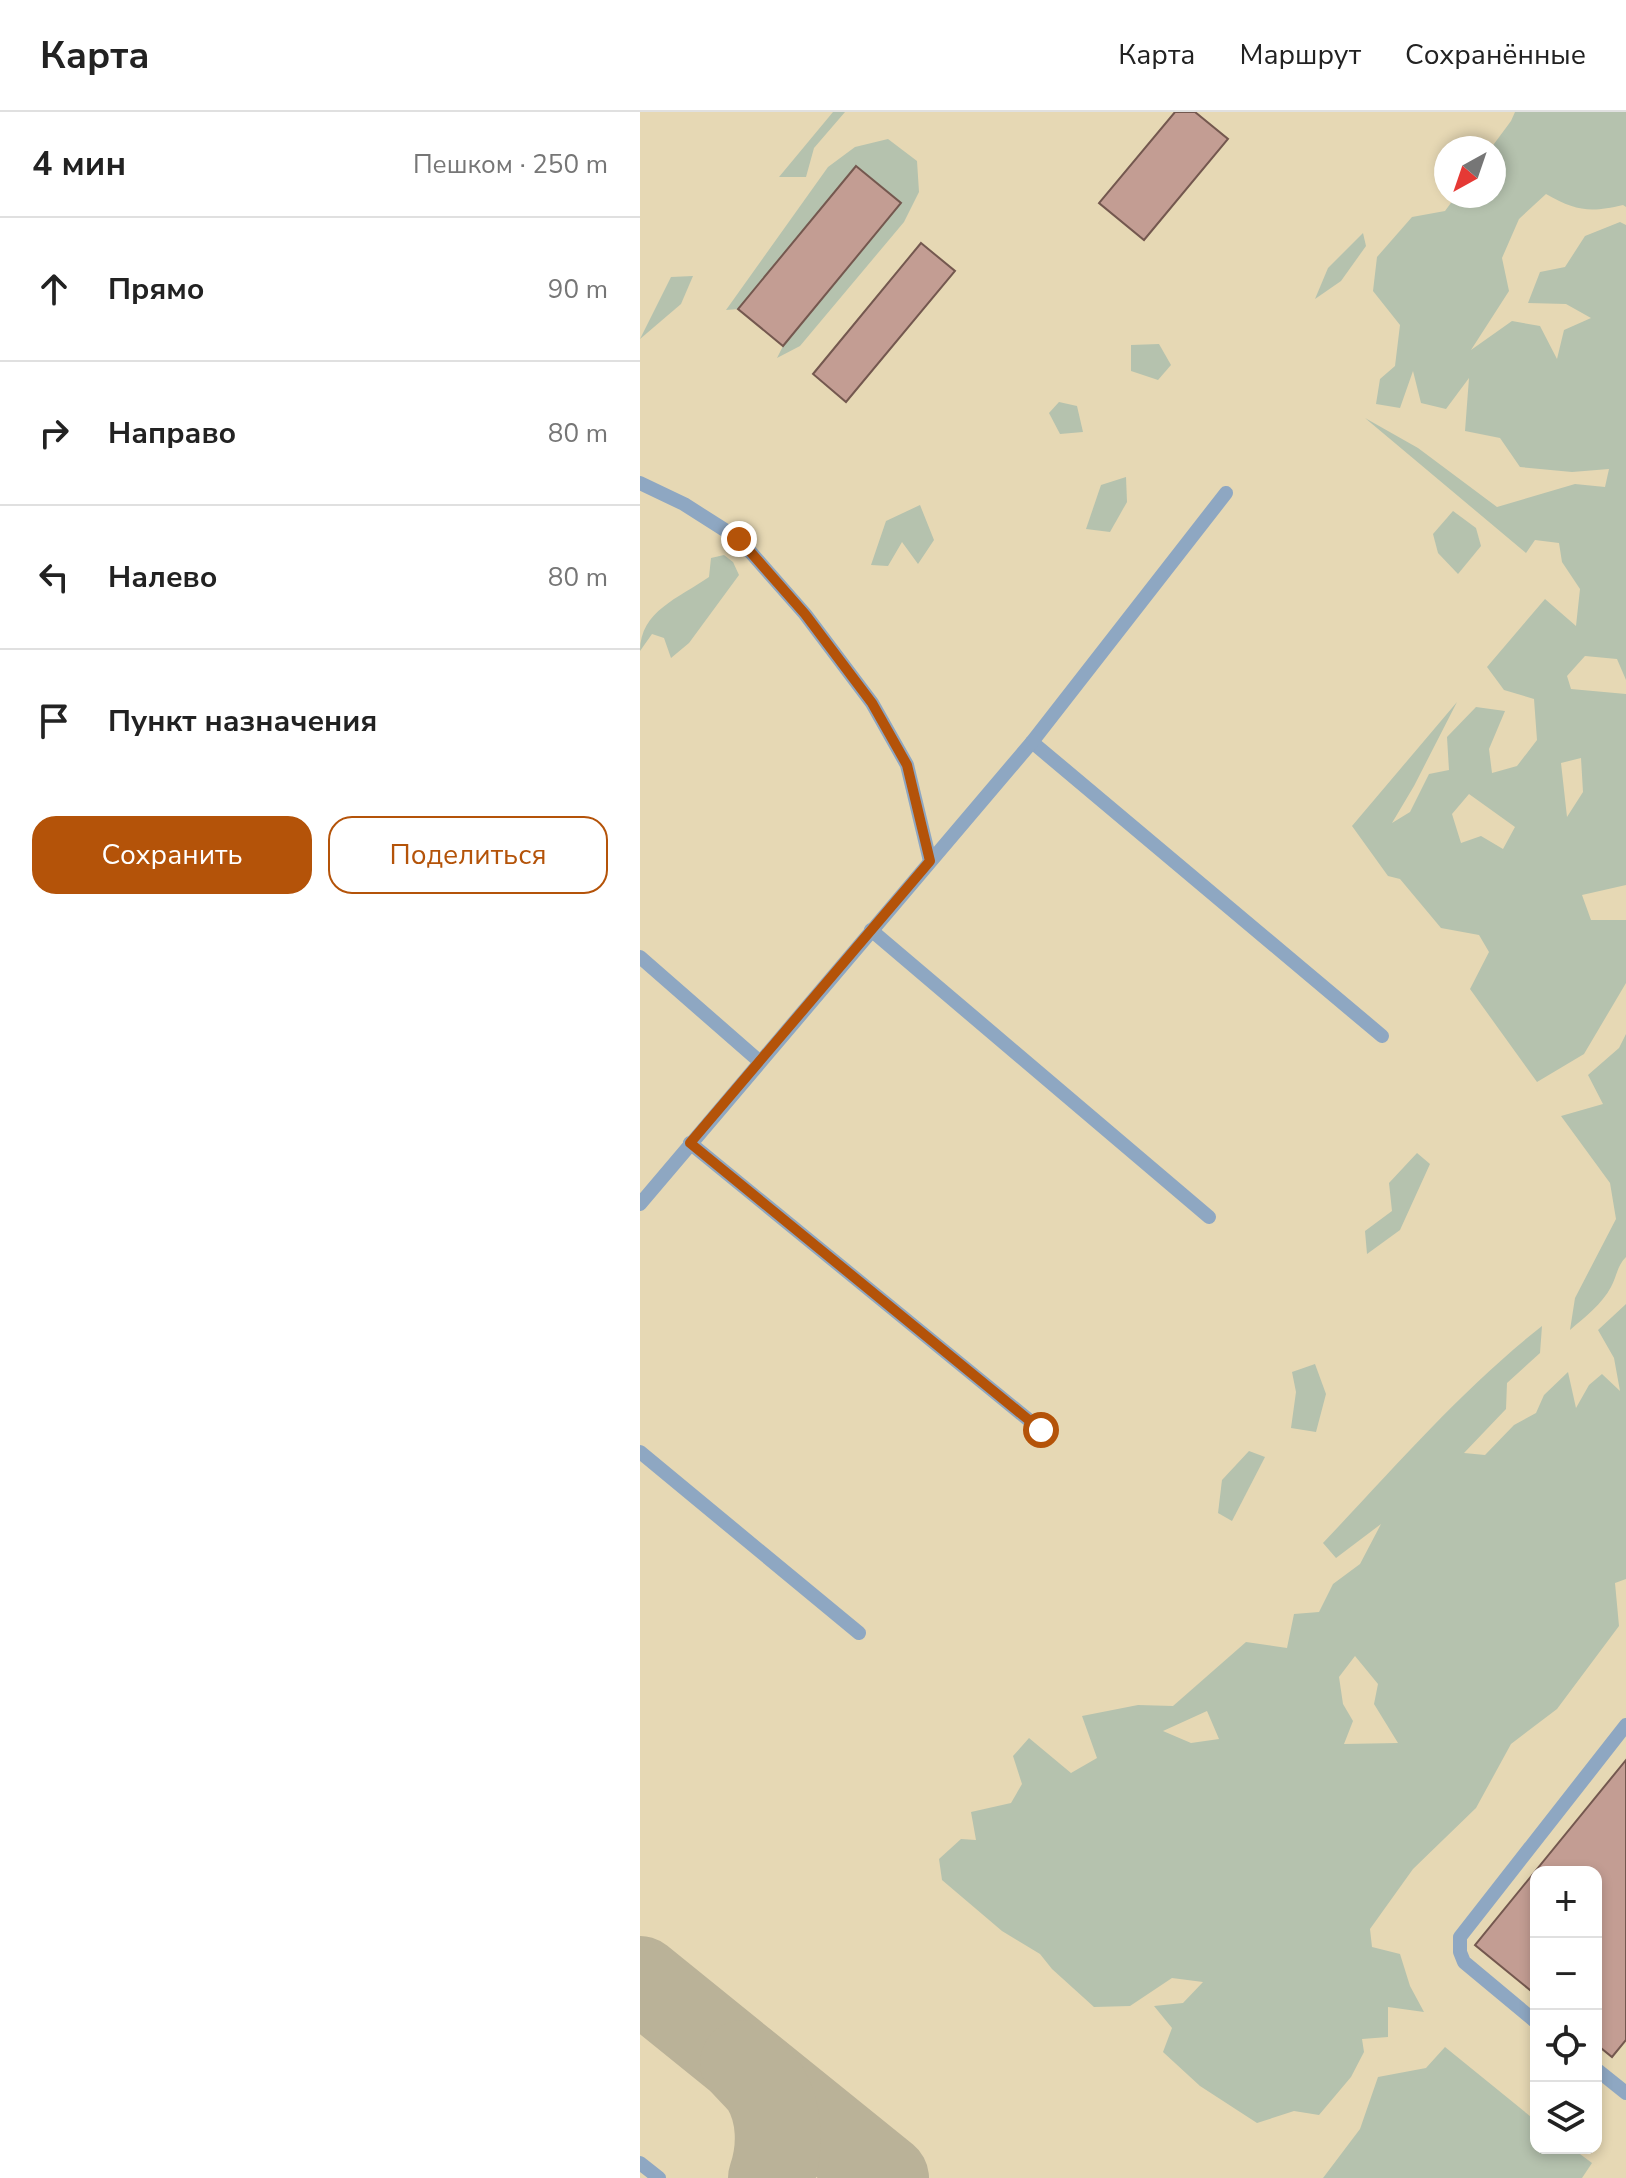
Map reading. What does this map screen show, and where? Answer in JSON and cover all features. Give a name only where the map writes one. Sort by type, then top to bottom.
[{"type":"lane","points":[[640,483],[684,504],[739,539],[805,614],[872,703],[907,765],[930,861]]},
{"type":"lane","points":[[640,1204],[1032,742],[1226,493]]},
{"type":"lane","points":[[1032,742],[1382,1036]]},
{"type":"lane","points":[[871,930],[1209,1217]]},
{"type":"lane","points":[[640,957],[759,1061]]},
{"type":"lane","points":[[690,1143],[1041,1430]]},
{"type":"lane","points":[[640,1452],[859,1633]]},
{"type":"lane","points":[[1530,2017],[1464,1962],[1460,1937],[1626,1725]]},
{"type":"lane","points":[[1602,2074],[1626,2093]]},
{"type":"lane","points":[[640,2163],[659,2178]]},
{"type":"shaded area","points":[[640,112],[1626,112],[1626,2178],[640,2178]]},
{"type":"green space","points":[[833,112],[845,112],[814,148],[806,177],[779,177]]},
{"type":"green space","points":[[1515,112],[1626,112],[1626,207],[1583,209],[1546,194],[1519,219],[1502,258],[1509,291],[1471,350],[1512,321],[1540,326],[1557,359],[1564,330],[1591,318],[1566,304],[1528,303],[1540,272],[1565,267],[1585,236],[1620,222],[1626,225],[1626,680],[1617,659],[1585,656],[1567,676],[1571,689],[1626,694],[1626,885],[1582,895],[1591,920],[1626,920],[1626,983],[1584,1054],[1537,1082],[1470,989],[1489,952],[1479,935],[1441,928],[1400,879],[1388,876],[1352,826],[1457,702],[1392,823],[1410,812],[1429,774],[1449,770],[1447,737],[1476,707],[1505,711],[1489,749],[1492,773],[1517,766],[1537,740],[1534,699],[1504,690],[1487,667],[1545,599],[1576,626],[1580,589],[1562,562],[1559,543],[1535,540],[1526,553],[1365,418],[1418,448],[1497,507],[1575,484],[1605,487],[1609,469],[1572,472],[1520,467],[1500,438],[1465,431],[1469,378],[1446,409],[1421,403],[1413,371],[1400,408],[1376,404],[1380,379],[1395,366],[1400,325],[1373,291],[1377,257],[1412,217],[1447,208],[1506,208],[1506,136],[1500,136]],"holes":[[[1581,758],[1583,792],[1567,817],[1561,763]],[[1469,794],[1515,827],[1503,849],[1481,836],[1461,843],[1452,814]]]},
{"type":"green space","points":[[888,139],[917,161],[919,192],[904,222],[800,346],[777,358],[783,346],[900,203],[856,167],[738,309],[726,310],[828,167],[855,147]]},
{"type":"green space","points":[[1363,233],[1366,246],[1341,281],[1315,299],[1328,268]]},
{"type":"green space","points":[[693,276],[681,304],[640,339],[671,277]]},
{"type":"green space","points":[[1159,344],[1171,365],[1158,380],[1131,371],[1131,345]]},
{"type":"green space","points":[[1059,402],[1077,406],[1083,432],[1060,434],[1049,413]]},
{"type":"green space","points":[[1126,477],[1127,502],[1110,532],[1086,529],[1101,485]]},
{"type":"green space","points":[[920,505],[934,540],[918,564],[902,542],[888,566],[871,565],[886,521]]},
{"type":"green space","points":[[1453,511],[1476,528],[1481,546],[1458,574],[1438,553],[1433,534]]},
{"type":"green space","points":[[724,555],[733,562],[739,575],[689,643],[671,658],[664,638],[652,634],[640,651],[642,637],[654,616],[709,577],[711,558]]},
{"type":"green space","points":[[1626,1034],[1626,1257],[1603,1299],[1570,1330],[1575,1298],[1616,1219],[1610,1183],[1561,1116],[1603,1104],[1588,1075],[1619,1048]]},
{"type":"green space","points":[[1417,1153],[1430,1164],[1400,1230],[1367,1254],[1365,1231],[1392,1211],[1389,1183]]},
{"type":"green space","points":[[1626,1304],[1626,1579],[1615,1583],[1619,1626],[1557,1709],[1511,1744],[1476,1808],[1413,1869],[1370,1929],[1372,1947],[1400,1954],[1410,1986],[1424,2012],[1388,2007],[1388,2037],[1362,2039],[1364,2052],[1351,2077],[1319,2115],[1294,2111],[1257,2123],[1200,2086],[1163,2052],[1172,2028],[1154,2006],[1183,2003],[1203,1982],[1172,1978],[1130,2006],[1094,2007],[1040,1954],[1002,1931],[942,1880],[939,1859],[961,1839],[976,1840],[971,1812],[1011,1803],[1022,1784],[1013,1756],[1029,1738],[1071,1773],[1097,1758],[1082,1716],[1138,1705],[1173,1706],[1246,1642],[1287,1648],[1294,1614],[1319,1612],[1333,1584],[1360,1564],[1381,1524],[1336,1558],[1323,1543],[1456,1403],[1542,1326],[1540,1353],[1507,1383],[1506,1409],[1464,1453],[1485,1455],[1514,1425],[1536,1413],[1544,1395],[1568,1372],[1576,1408],[1589,1385],[1602,1374],[1620,1391],[1614,1358],[1598,1330]],"holes":[[[1355,1656],[1378,1684],[1374,1704],[1398,1743],[1344,1744],[1353,1721],[1343,1704],[1339,1677]],[[1207,1711],[1219,1739],[1191,1743],[1163,1731]]]},
{"type":"green space","points":[[1315,1364],[1326,1394],[1316,1432],[1291,1428],[1296,1392],[1292,1372]]},
{"type":"green space","points":[[1249,1451],[1265,1457],[1232,1521],[1218,1513],[1222,1480]]},
{"type":"green space","points":[[1445,2047],[1530,2116],[1530,2154],[1580,2154],[1592,2163],[1582,2178],[1323,2178],[1360,2129],[1378,2077],[1426,2068]]},
{"type":"building","points":[[1175,112],[1195,112],[1228,139],[1144,240],[1099,203]]},
{"type":"building","points":[[856,166],[901,203],[783,346],[738,309]]},
{"type":"building","points":[[921,243],[955,271],[846,402],[813,374]]},
{"type":"building","points":[[1626,1760],[1626,2040],[1612,2057],[1602,2049],[1602,1866],[1539,1866]]},
{"type":"building","points":[[1530,1878],[1530,1990],[1475,1945]]},
{"type":"taxiway","points":[[640,1979],[886,2178]]},
{"type":"taxiway","points":[[743,2063],[764,2086],[774,2108],[778,2144],[771,2178]]},
{"type":"route","points":[[739,539],[805,614],[872,703],[907,765],[930,861],[690,1143],[1041,1430]]}]
